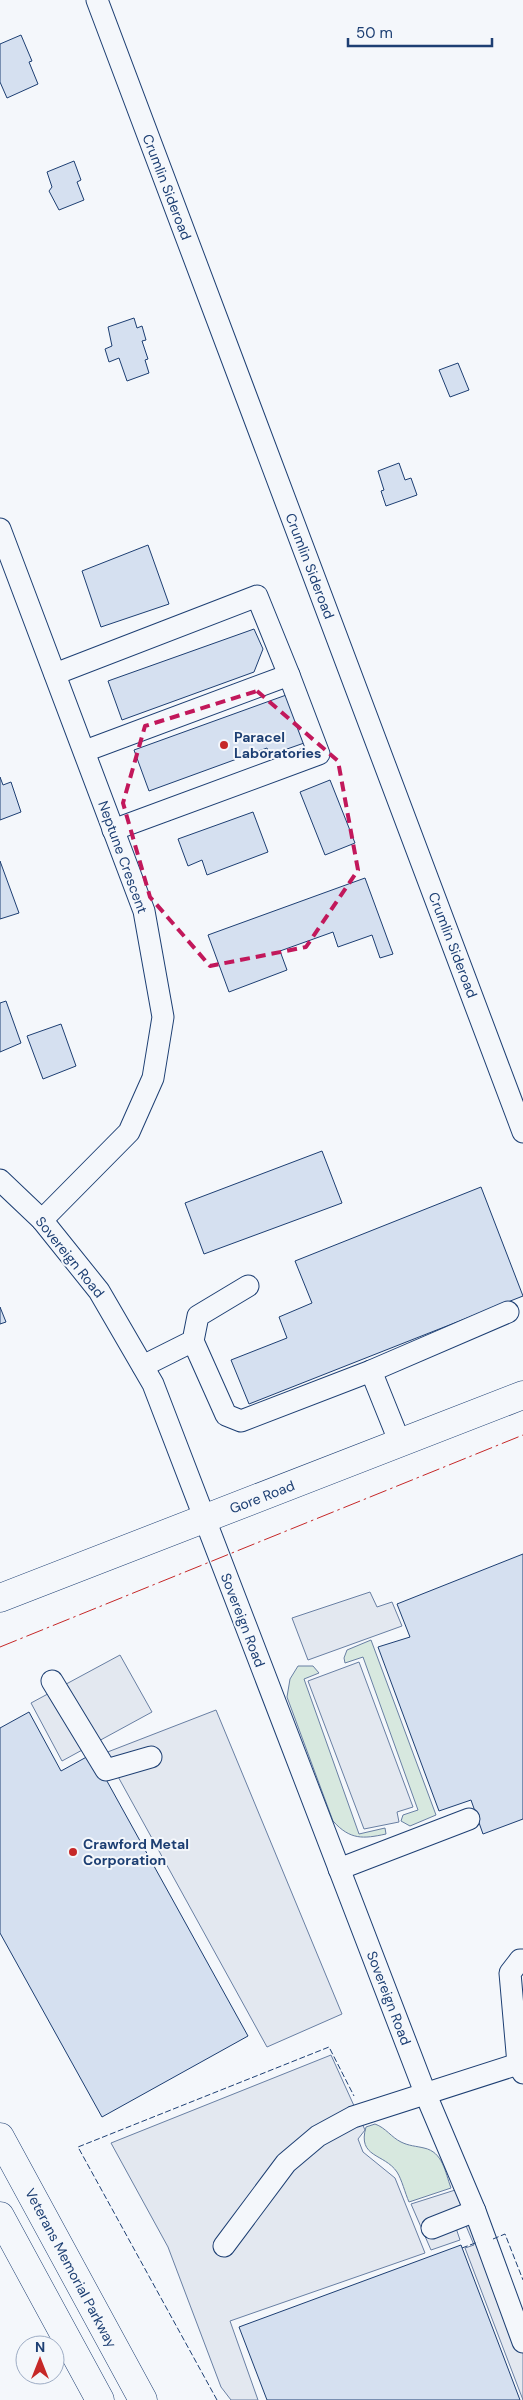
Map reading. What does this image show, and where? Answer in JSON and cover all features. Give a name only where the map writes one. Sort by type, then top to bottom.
[{"type":"main road","name":"Gore Road","points":[[0,1598],[523,1395]]},
{"type":"main road","name":"Veterans Memorial Parkway","points":[[0,2137],[143,2400]]},
{"type":"main road","points":[[0,2216],[100,2400]]},
{"type":"street","name":"Crumlin Sideroad","points":[[97,0],[523,1132]]},
{"type":"street","name":"Neptune Crescent","points":[[0,529],[144,911],[163,1018],[153,1078],[129,1132],[42,1220]]},
{"type":"street","points":[[55,674],[258,596],[319,754],[113,830]]},
{"type":"street","points":[[85,752],[289,675]]},
{"type":"street","name":"Sovereign Road","points":[[0,1180],[42,1220],[100,1291],[153,1384],[426,2095],[475,2211],[523,2342]]},
{"type":"street","points":[[248,1286],[198,1316],[193,1341],[226,1415],[241,1421],[371,1372],[508,1312]]},
{"type":"street","points":[[143,1366],[193,1341]]},
{"type":"street","points":[[371,1372],[400,1443]]},
{"type":"street","points":[[52,1681],[106,1770],[151,1757]]},
{"type":"street","points":[[339,1869],[469,1819]]},
{"type":"street","points":[[224,2246],[286,2163],[318,2136],[352,2117],[520,2068],[510,1973],[520,1960],[523,1960]]},
{"type":"street","points":[[432,2228],[475,2211]]},
{"type":"highlighted area","points":[[257,691],[338,761],[358,870],[306,947],[210,966],[150,897],[123,803],[145,726]]},
{"type":"shaded area","points":[[370,1592],[377,1607],[392,1602],[402,1626],[308,1660],[292,1618]]},
{"type":"shaded area","points":[[371,1640],[436,1815],[410,1826],[401,1821],[403,1815],[418,1810],[363,1657],[345,1663],[344,1658],[347,1650]]},
{"type":"shaded area","points":[[120,1655],[152,1712],[62,1761],[31,1703]]},
{"type":"shaded area","points":[[359,1662],[413,1807],[397,1812],[399,1822],[364,1829],[308,1681]]},
{"type":"shaded area","points":[[298,1666],[313,1666],[319,1673],[304,1679],[359,1834],[385,1828],[386,1834],[370,1837],[351,1835],[333,1821],[287,1697],[290,1679]]},
{"type":"shaded area","points":[[216,1710],[342,2014],[267,2047],[105,1753]]},
{"type":"shaded area","points":[[331,2055],[365,2130],[358,2139],[363,2152],[395,2178],[425,2253],[230,2321],[258,2400],[231,2400],[221,2387],[168,2247],[111,2143]]},
{"type":"shaded area","points":[[375,2124],[401,2142],[430,2150],[435,2154],[442,2163],[451,2188],[409,2202],[397,2172],[392,2166],[368,2150],[365,2144],[366,2127]]},
{"type":"shaded area","points":[[471,2185],[523,2321],[523,2400],[465,2248],[474,2245],[464,2221],[455,2225],[460,2240],[431,2250],[411,2204]]},
{"type":"building","points":[[21,35],[32,61],[29,62],[38,84],[7,98],[0,82],[0,44]]},
{"type":"building","points":[[74,161],[81,180],[77,182],[84,200],[59,210],[49,191],[52,187],[47,172]]},
{"type":"building","points":[[134,318],[137,328],[142,326],[146,340],[142,341],[148,359],[145,360],[149,373],[127,381],[119,358],[109,362],[105,349],[112,346],[108,327]]},
{"type":"building","points":[[458,363],[469,390],[450,397],[439,370]]},
{"type":"building","points":[[399,463],[405,480],[411,478],[417,495],[386,506],[381,491],[384,490],[378,471]]},
{"type":"building","points":[[148,545],[169,604],[101,627],[82,571]]},
{"type":"building","points":[[254,629],[263,649],[254,672],[122,720],[108,681]]},
{"type":"building","name":"Paracel Laboratories","points":[[289,694],[307,742],[270,755],[267,748],[149,791],[134,750]]},
{"type":"building","points":[[0,777],[3,785],[11,782],[21,812],[0,820]]},
{"type":"building","points":[[330,780],[355,843],[325,855],[300,792]]},
{"type":"building","points":[[253,812],[268,852],[207,875],[202,860],[188,866],[178,839]]},
{"type":"building","points":[[0,861],[19,913],[0,919]]},
{"type":"building","points":[[365,878],[393,954],[380,958],[372,935],[338,947],[333,932],[280,951],[287,970],[229,992],[208,935]]},
{"type":"building","points":[[6,1001],[21,1043],[0,1052],[0,1003]]},
{"type":"building","points":[[61,1024],[76,1066],[43,1079],[27,1036]]},
{"type":"building","points":[[322,1151],[342,1203],[204,1254],[185,1203]]},
{"type":"building","points":[[481,1187],[523,1296],[249,1404],[231,1360],[287,1338],[279,1317],[312,1303],[295,1261]]},
{"type":"building","points":[[0,1307],[6,1322],[0,1324]]},
{"type":"building","points":[[523,1554],[523,1819],[483,1834],[471,1800],[439,1811],[378,1647],[410,1637],[397,1604]]},
{"type":"building","name":"Crawford Metal Corporation","points":[[29,1712],[61,1771],[92,1754],[248,2036],[102,2117],[0,1933],[0,1728]]},
{"type":"building","points":[[461,2245],[520,2400],[267,2400],[239,2327]]},
{"type":"fence","points":[[217,2400],[78,2147],[329,2047],[354,2096]]},
{"type":"fence","points":[[493,2239],[505,2234],[523,2280]]},
{"type":"fence","points":[[462,2248],[478,2242]]},
{"type":"power","points":[[0,1647],[523,1435]]},
{"type":"place","name":"Paracel Laboratories","points":[[224,745]]},
{"type":"place","name":"Crawford Metal Corporation","points":[[73,1852]]}]
